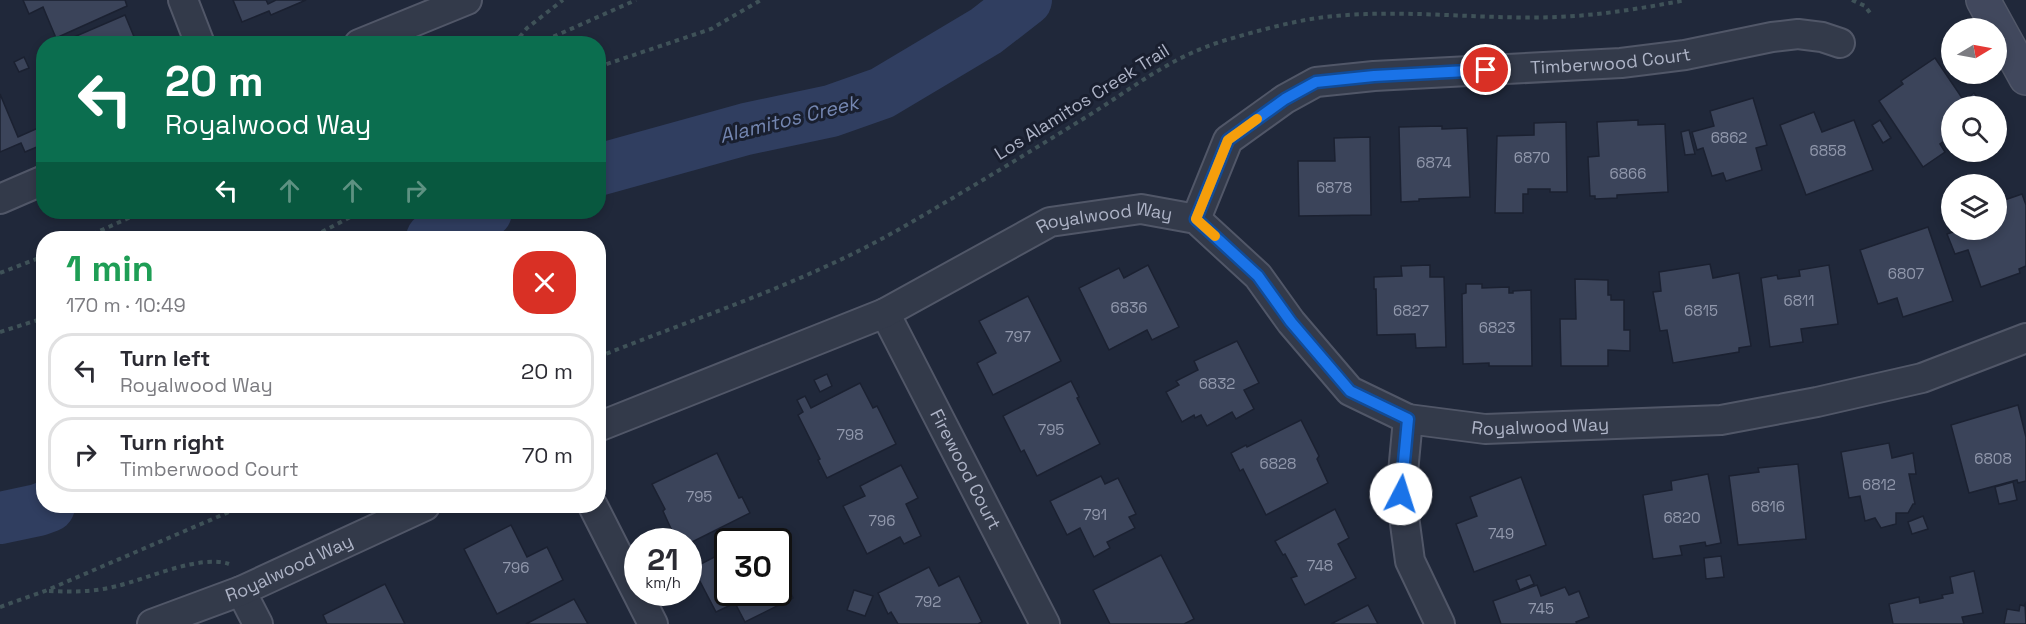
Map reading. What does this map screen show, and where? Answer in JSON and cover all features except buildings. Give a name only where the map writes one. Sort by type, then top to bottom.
[{"type":"street","points":[[183,0],[198,36]]},
{"type":"street","points":[[379,36],[467,0]]},
{"type":"street","points":[[1983,0],[2026,78]]},
{"type":"street","name":"Timberwood Court","points":[[1196,219],[1228,140],[1285,99],[1316,82],[1374,76],[1621,63],[1685,55],[1772,37],[1798,34],[1822,37],[1840,43]]},
{"type":"street","points":[[0,199],[36,183]]},
{"type":"street","name":"Royalwood Way","points":[[606,424],[885,313],[1050,222],[1141,209],[1196,219],[1258,276],[1291,322],[1350,391],[1408,419],[1485,429],[1720,420],[1817,402],[1922,378],[2026,338]]},
{"type":"street","name":"Firewood Court","points":[[885,313],[1046,624]]},
{"type":"street","points":[[1408,419],[1401,494],[1410,561],[1440,624]]},
{"type":"street","name":"Royalwood Way","points":[[152,624],[241,591],[409,513]]},
{"type":"street","points":[[597,513],[653,624]]},
{"type":"street","points":[[241,591],[258,624]]},
{"type":"path","points":[[520,36],[527,28],[563,0]]},
{"type":"path","points":[[555,36],[636,0]]},
{"type":"path","points":[[606,64],[711,30],[761,0]]},
{"type":"path","name":"Los Alamitos Creek Trail","points":[[606,354],[786,283],[893,232],[1075,124],[1179,57],[1224,41],[1283,25],[1333,16],[1389,13],[1557,17],[1623,12],[1686,0]]},
{"type":"path","points":[[1852,0],[1865,6],[1870,14]]},
{"type":"path","points":[[100,231],[126,219]]},
{"type":"path","points":[[324,231],[347,219]]},
{"type":"path","points":[[0,273],[36,259]]},
{"type":"path","points":[[0,332],[36,321]]},
{"type":"path","points":[[0,607],[45,591],[227,513]]},
{"type":"path","points":[[45,591],[80,592],[117,586],[170,570],[220,561],[234,566],[241,591]]},
{"type":"waterway","name":"Alamitos Creek","points":[[606,168],[746,129],[831,111],[882,93],[986,31],[1026,0]]},
{"type":"waterway","name":"Alamitos Creek","points":[[447,231],[471,219]]},
{"type":"waterway","name":"Alamitos Creek","points":[[0,518],[36,510]]},
{"type":"slow traffic","points":[[1215,236],[1196,219],[1228,140],[1257,119]]},
{"type":"route","points":[[1401,494],[1408,419],[1350,391],[1291,322],[1258,276],[1196,219],[1228,140],[1285,99],[1316,82],[1374,76],[1486,70]]}]
